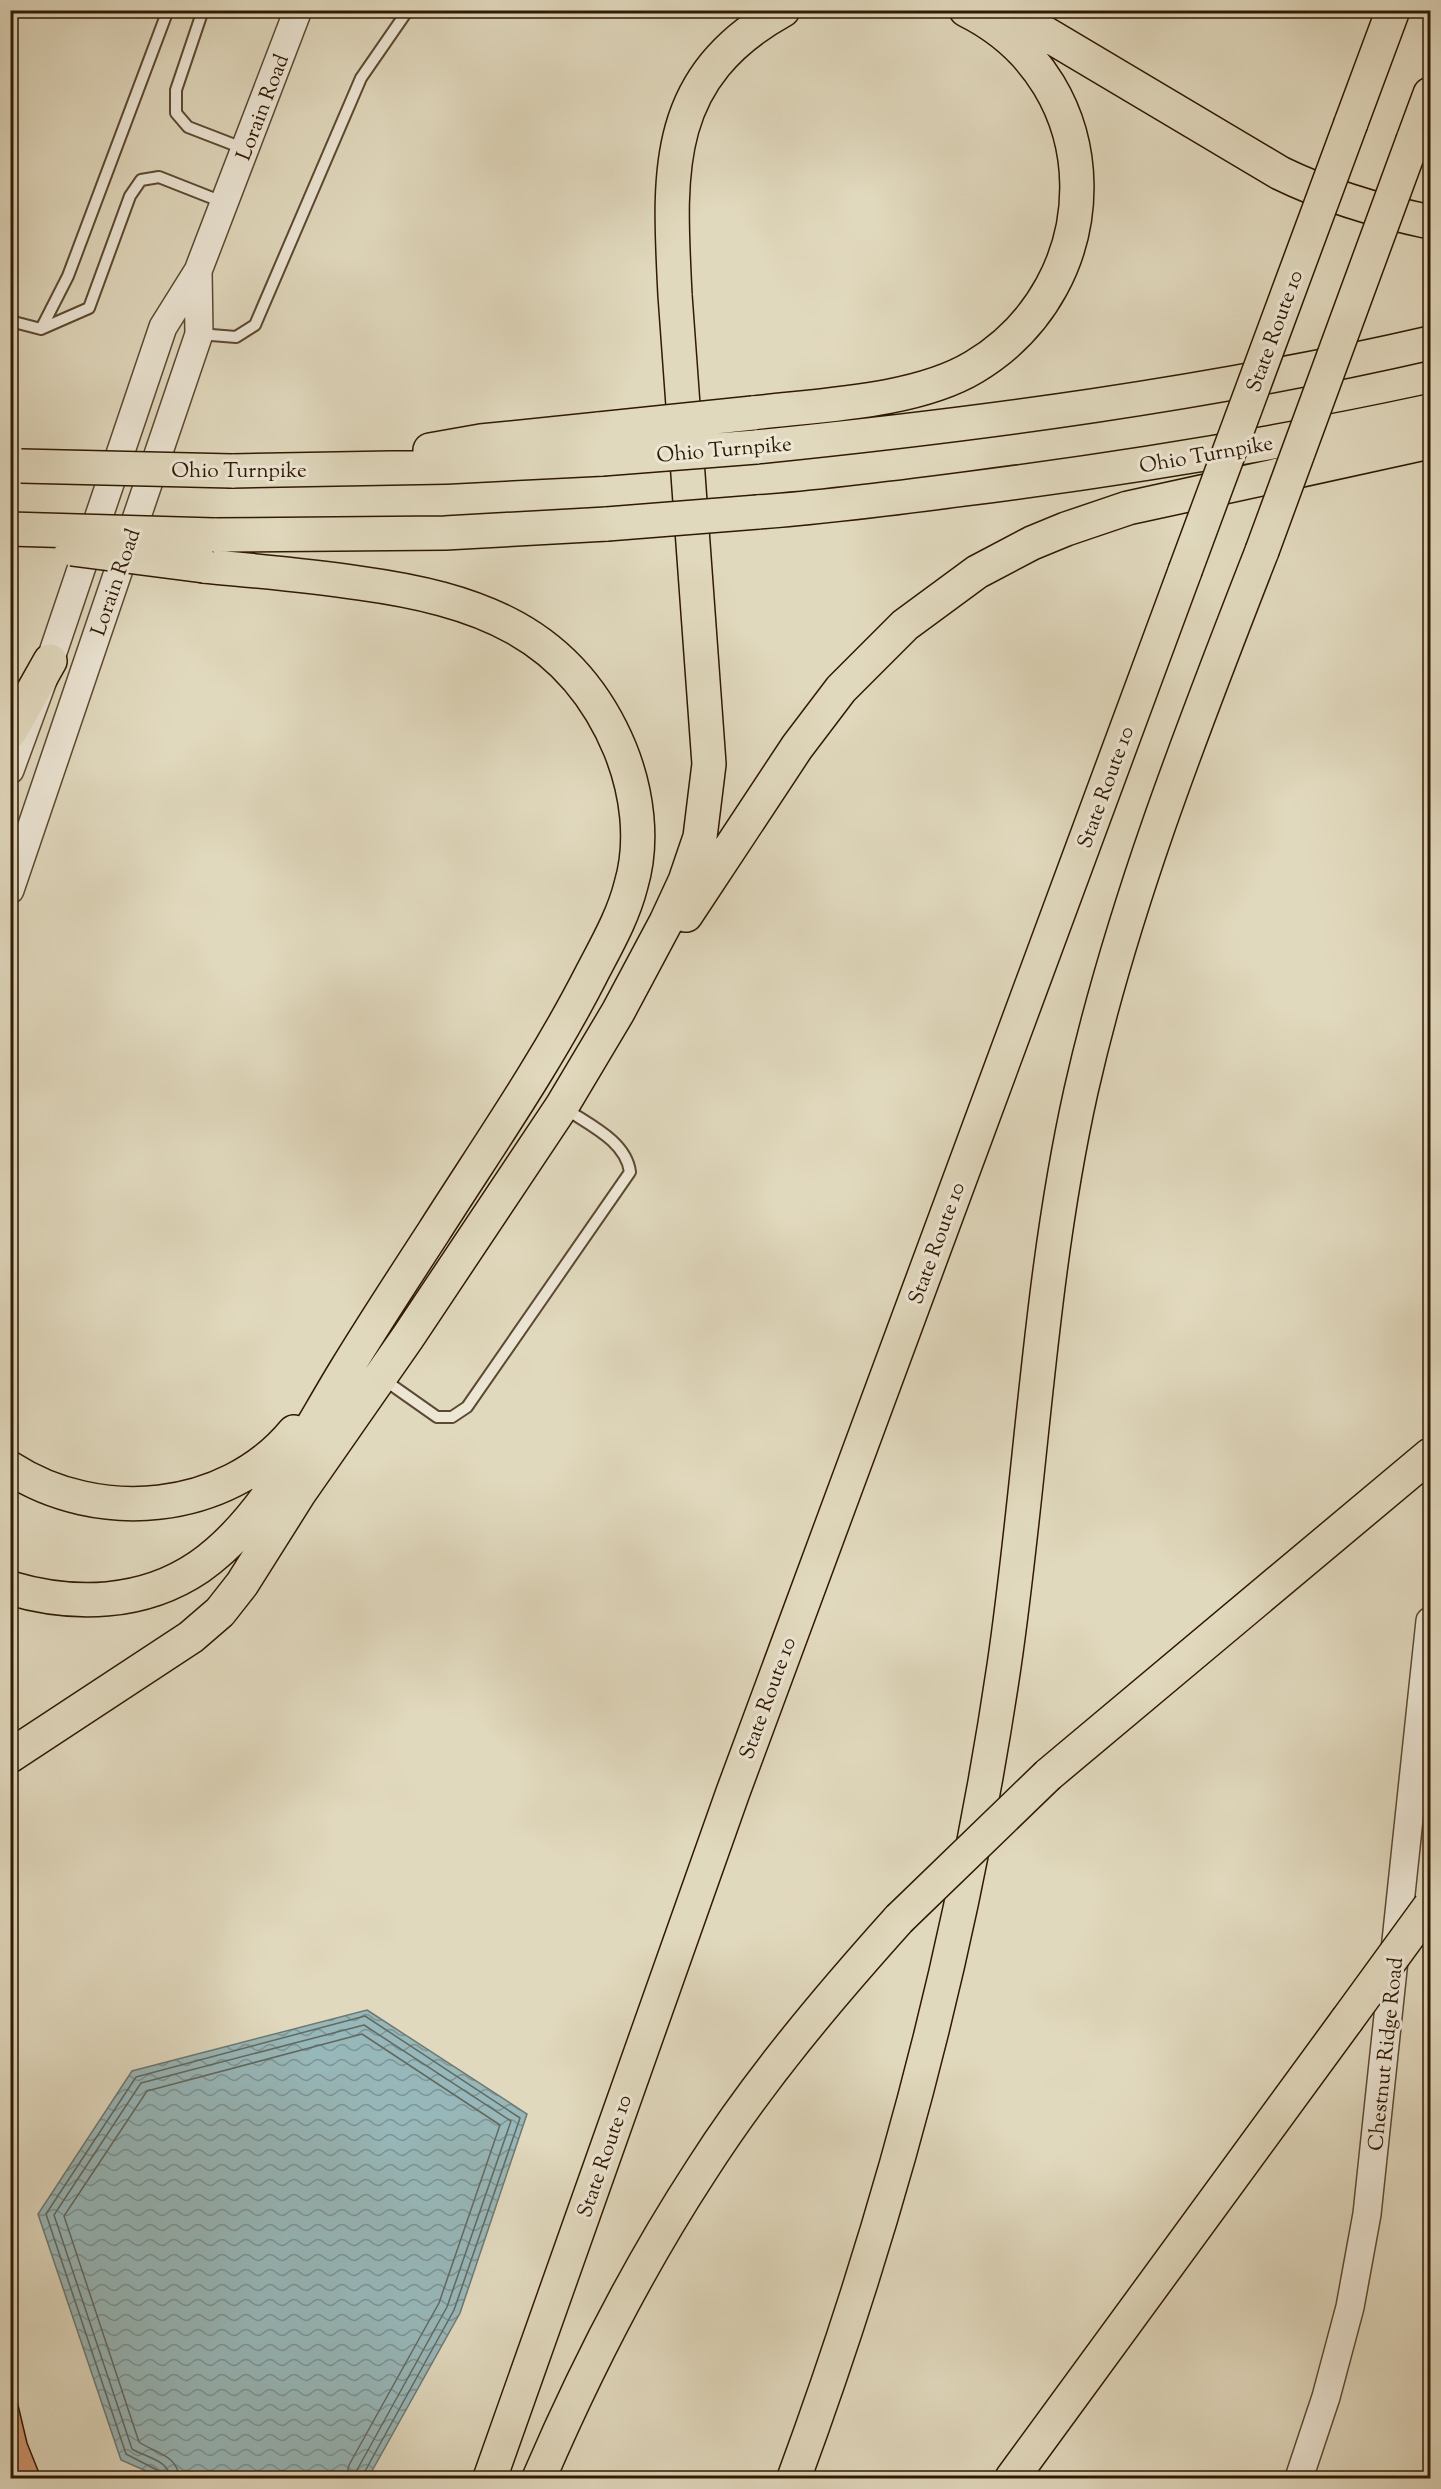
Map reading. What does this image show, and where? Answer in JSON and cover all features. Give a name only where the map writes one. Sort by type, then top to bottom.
[{"type":"highway","points":[[566,1025],[633,945],[649,920],[672,872],[685,827],[692,783],[690,692],[656,245],[654,180],[660,142],[682,83],[707,47],[722,31],[749,10]]},
{"type":"highway","points":[[10,1756],[191,1637],[232,1598],[300,1492],[562,1106],[618,1012],[685,881],[700,837],[709,764],[675,295],[673,167],[680,131],[688,110],[709,73],[737,43],[783,10]]},
{"type":"highway","points":[[601,444],[753,413],[899,393],[947,379],[971,369],[1008,343],[1040,308],[1063,266],[1076,222],[1077,178],[1069,134],[1053,93],[1028,58],[991,26],[966,10]]},
{"type":"highway","points":[[1006,10],[1280,173],[1307,186],[1359,205],[1431,222]]},
{"type":"highway","name":"State Route 10","points":[[490,2478],[733,1792],[1393,10]]},
{"type":"highway","points":[[795,2478],[841,2347],[908,2123],[946,1973],[980,1817],[1012,1605],[1051,1266],[1070,1148],[1094,1040],[1130,909],[1148,855],[1431,94]]},
{"type":"highway","name":"Ohio Turnpike","points":[[16,466],[232,471],[365,469],[431,450],[481,441],[756,447],[888,434],[1111,404],[1267,377],[1431,343]]},
{"type":"highway","name":"Ohio Turnpike","points":[[10,530],[214,535],[445,532],[607,524],[758,512],[868,501],[1104,471],[1256,446],[1431,411]]},
{"type":"highway","points":[[618,1012],[827,706],[883,645],[953,589],[1012,553],[1097,517],[1160,500],[1431,442]]},
{"type":"highway","points":[[10,540],[136,559],[410,590],[490,614],[534,639],[568,668],[582,684],[605,719],[623,758],[634,800],[638,848],[633,880],[622,910],[566,1025],[344,1373],[297,1453],[275,1485],[232,1538],[200,1566],[164,1586],[123,1598],[59,1599],[10,1588]]},
{"type":"highway","points":[[13,749],[50,662]]},
{"type":"highway","points":[[10,1468],[25,1478],[59,1492],[91,1501],[133,1505],[154,1504],[194,1496],[243,1475],[272,1455],[286,1442],[344,1373]]},
{"type":"highway","points":[[539,2478],[596,2354],[703,2168],[777,2063],[832,1994],[899,1920],[1048,1775],[1431,1455]]},
{"type":"highway","points":[[10,1608],[84,1621],[129,1617],[176,1603],[230,1570],[245,1556],[300,1492]]},
{"type":"highway","points":[[1012,2478],[1431,1906]]},
{"type":"street","name":"Lorain Road","points":[[50,662],[163,327],[198,271],[298,10]]},
{"type":"street","name":"Lorain Road","points":[[10,890],[199,334],[198,271]]},
{"type":"street","points":[[13,749],[56,757]]},
{"type":"street","name":"Chestnut Ridge Road","points":[[1299,2478],[1326,2397],[1350,2307],[1368,2214],[1431,1621]]},
{"type":"lane","points":[[41,329],[68,276],[168,10]]},
{"type":"lane","points":[[203,10],[176,90],[176,113],[188,127],[246,149]]},
{"type":"lane","points":[[199,334],[236,337],[255,325],[361,78],[408,10]]},
{"type":"lane","points":[[10,321],[41,329],[89,308],[130,196],[141,180],[159,177],[225,203]]},
{"type":"lane","points":[[380,1377],[436,1417],[452,1417],[467,1407],[596,1225],[630,1172],[629,1162],[618,1145],[562,1106]]},
{"type":"water","points":[[367,2010],[527,2114],[460,2313],[368,2478],[162,2478],[121,2460],[38,2214],[132,2071]]},
{"type":"building","points":[[17,2401],[27,2443],[41,2478],[10,2478],[10,2402]]}]
